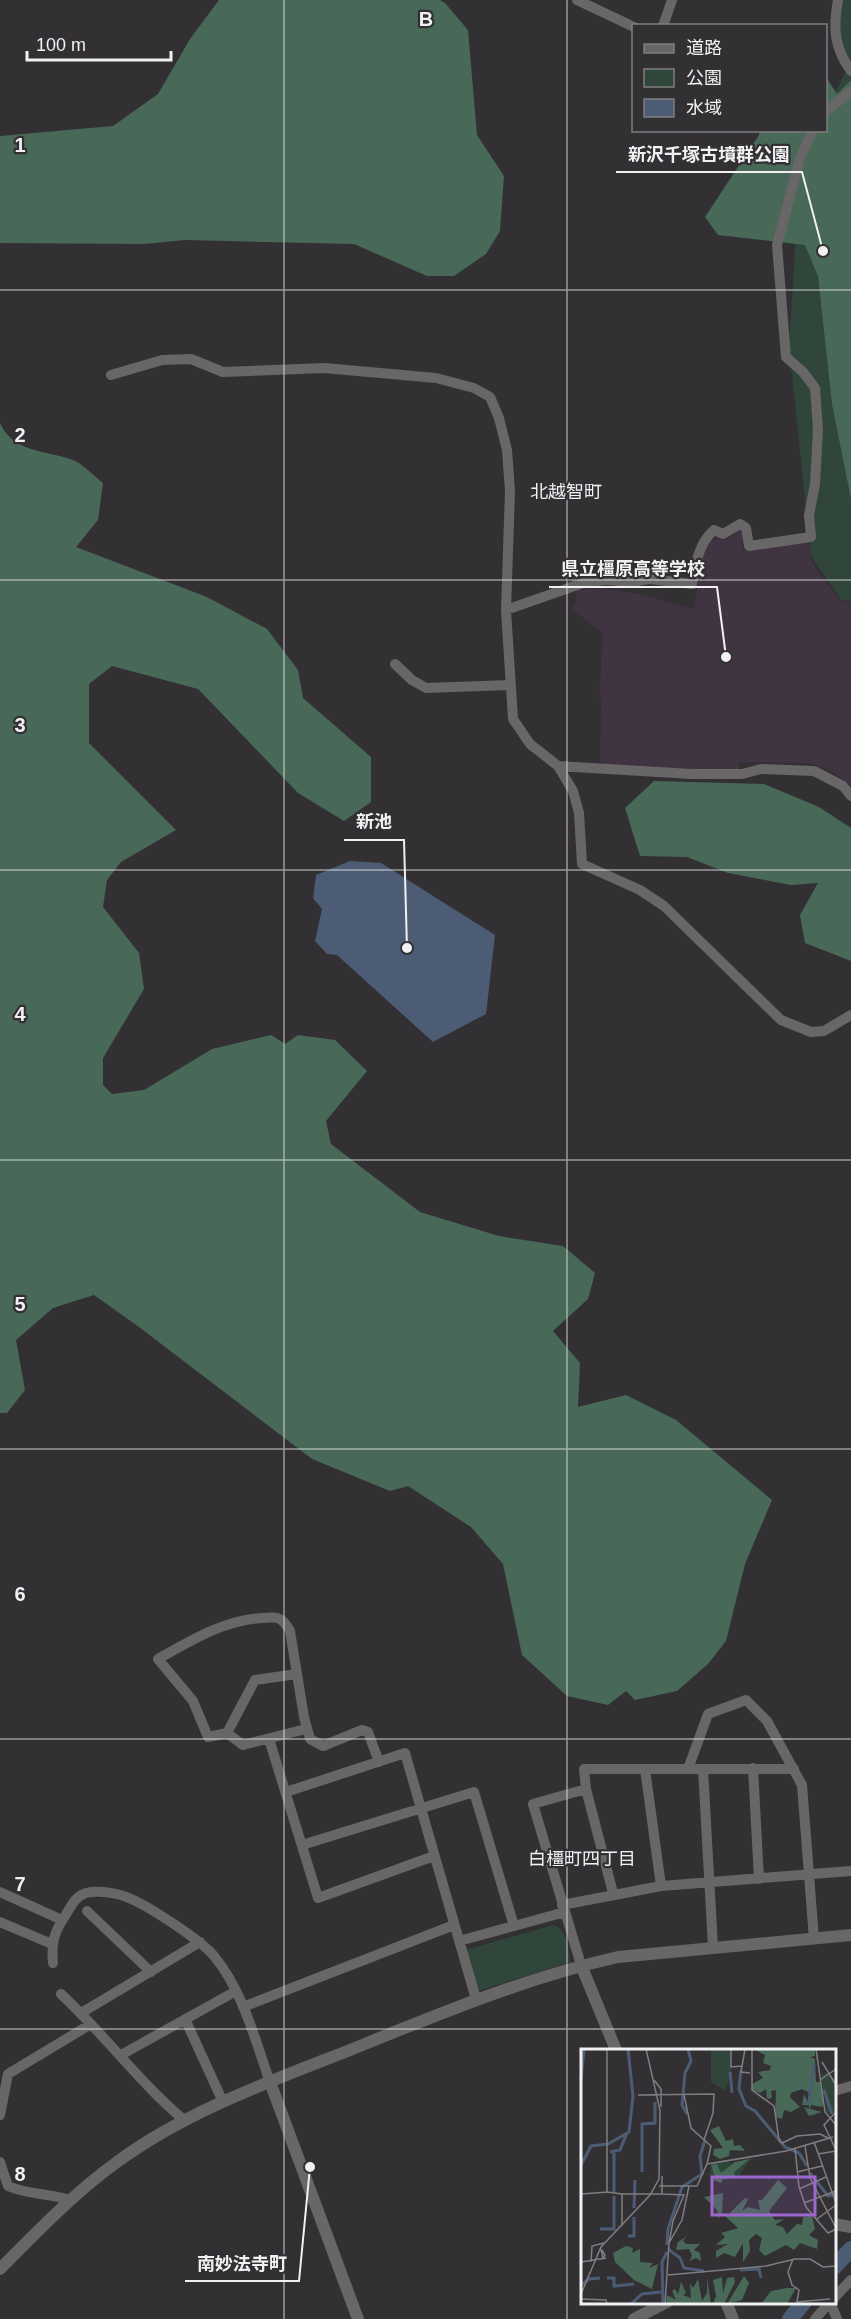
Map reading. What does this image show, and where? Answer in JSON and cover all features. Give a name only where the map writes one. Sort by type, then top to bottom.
[{"type":"street","points":[[577,0],[632,27]]},
{"type":"street","points":[[664,24],[672,0]]},
{"type":"street","points":[[838,0],[836,36],[840,56],[851,71]]},
{"type":"street","points":[[827,109],[851,91]]},
{"type":"street","points":[[507,610],[586,582],[606,580],[632,582],[649,579],[692,584],[702,545],[705,538],[714,530],[723,534],[740,525],[746,528],[748,546],[811,537],[809,515],[815,484],[818,430],[815,388],[803,372],[786,357],[777,244],[800,158],[812,132]]},
{"type":"street","points":[[111,375],[162,360],[191,359],[223,372],[324,368],[436,378],[474,388],[490,397],[499,418],[507,450],[510,491],[507,610],[513,718],[530,744],[558,766],[573,790],[579,813],[582,864],[640,890],[664,906],[781,1020],[811,1032],[824,1031],[851,1015]]},
{"type":"street","points":[[395,664],[412,680],[426,688],[511,684]]},
{"type":"street","points":[[558,766],[691,774],[742,774],[761,769],[814,771],[843,786],[851,796]]},
{"type":"street","points":[[306,1729],[243,1745],[227,1733],[208,1737],[193,1701],[158,1659],[198,1636],[227,1624],[276,1617],[284,1622],[290,1631],[306,1729],[310,1740],[323,1746],[362,1730],[368,1732],[379,1762]]},
{"type":"street","points":[[227,1733],[255,1680],[297,1674]]},
{"type":"street","points":[[688,1769],[708,1714],[746,1700],[766,1721],[802,1785],[814,1939]]},
{"type":"street","points":[[269,1739],[318,1898],[434,1856]]},
{"type":"street","points":[[286,1792],[405,1753],[476,1999]]},
{"type":"street","points":[[753,1768],[759,1880]]},
{"type":"street","points":[[613,1893],[586,1789],[584,1769],[794,1769]]},
{"type":"street","points":[[645,1769],[661,1886]]},
{"type":"street","points":[[703,1769],[713,1947]]},
{"type":"street","points":[[586,1789],[533,1804],[581,1965],[616,2049]]},
{"type":"street","points":[[302,1845],[420,1806],[474,1791],[514,1926]]},
{"type":"street","points":[[459,1941],[514,1926],[613,1893],[661,1886],[851,1871]]},
{"type":"street","points":[[0,1892],[62,1920]]},
{"type":"street","points":[[53,1963],[52,1944],[55,1931],[77,1897],[87,1893],[114,1893],[131,1898],[200,1942],[213,1954],[243,2007],[358,2319]]},
{"type":"street","points":[[87,1911],[151,1972]]},
{"type":"street","points":[[0,1922],[52,1944]]},
{"type":"street","points":[[243,2007],[454,1925]]},
{"type":"street","points":[[0,2269],[70,2200],[115,2163],[184,2120],[270,2082],[476,1999],[581,1965],[618,1957],[851,1935]]},
{"type":"street","points":[[81,2013],[200,1942]]},
{"type":"street","points":[[121,2055],[236,1991]]},
{"type":"street","points":[[61,1994],[121,2055],[163,2103],[184,2120]]},
{"type":"street","points":[[185,2019],[223,2102]]},
{"type":"street","points":[[0,2115],[8,2074],[91,2024]]},
{"type":"street","points":[[836,2090],[851,2086]]},
{"type":"street","points":[[0,2162],[8,2186],[20,2191],[56,2195],[70,2200]]},
{"type":"street","points":[[836,2224],[851,2227]]},
{"type":"street","points":[[836,2296],[851,2280]]},
{"type":"street","points":[[634,2319],[663,2304]]},
{"type":"street","points":[[727,2304],[733,2319]]},
{"type":"street","points":[[815,2319],[828,2304]]},
{"type":"street","points":[[831,2304],[837,2319]]},
{"type":"shaded area","points":[[742,529],[743,551],[808,541],[815,568],[842,602],[851,601],[851,785],[827,768],[807,763],[739,762],[739,771],[607,766],[600,761],[601,700],[599,700],[603,633],[572,609],[577,602],[575,592],[606,589],[638,594],[694,609],[703,554],[711,540],[717,538],[726,540]]},
{"type":"green space","points":[[219,0],[440,0],[445,3],[468,30],[477,135],[504,176],[500,231],[486,254],[454,276],[427,276],[354,244],[185,240],[144,244],[0,243],[0,136],[113,126],[158,94],[190,39]]},
{"type":"green space","points":[[840,0],[851,0],[851,600],[842,601],[811,556],[789,345],[801,158],[824,132],[827,132],[827,109],[847,69],[840,43]]},
{"type":"green space","points":[[827,79],[837,94],[851,80],[851,499],[832,404],[818,276],[805,245],[718,235],[705,217],[760,132],[827,132]]},
{"type":"green space","points":[[0,423],[13,440],[31,449],[73,460],[103,483],[98,520],[76,547],[207,597],[267,629],[298,670],[303,698],[371,757],[371,802],[344,821],[298,793],[198,689],[112,666],[89,684],[89,743],[176,830],[121,862],[107,880],[103,907],[139,953],[144,989],[103,1058],[103,1085],[112,1094],[144,1090],[212,1049],[271,1035],[285,1044],[298,1035],[335,1040],[367,1071],[326,1121],[331,1144],[420,1212],[499,1236],[563,1246],[595,1273],[588,1299],[553,1331],[580,1363],[578,1407],[626,1395],[676,1420],[772,1500],[745,1564],[726,1641],[708,1664],[677,1691],[635,1700],[626,1691],[608,1705],[567,1696],[522,1655],[503,1564],[471,1527],[408,1486],[390,1491],[312,1459],[94,1295],[53,1308],[16,1340],[25,1390],[7,1413],[0,1413]]},
{"type":"green space","points":[[654,781],[764,784],[819,807],[851,828],[851,961],[805,943],[800,915],[818,883],[791,885],[728,873],[687,857],[640,856],[625,808]]},
{"type":"green space","points":[[553,1925],[558,1927],[564,1935],[570,1962],[478,1991],[466,1950]]},
{"type":"water","points":[[350,861],[381,863],[495,935],[486,1014],[433,1042],[337,955],[327,954],[315,941],[322,909],[313,898],[316,875]]},
{"type":"waterway","points":[[836,2265],[851,2249]]},
{"type":"waterway","points":[[790,2319],[802,2304]]},
{"type":"place","name":"新沢千塚古墳群公園","points":[[823,251]]},
{"type":"place","name":"県立橿原高等学校","points":[[726,657]]},
{"type":"place","name":"新池","points":[[407,948]]},
{"type":"place","name":"南妙法寺町","points":[[310,2167]]},
{"type":"district","name":"北越智町","points":[[566,492]]},
{"type":"district","name":"白橿町四丁目","points":[[582,1859]]}]
